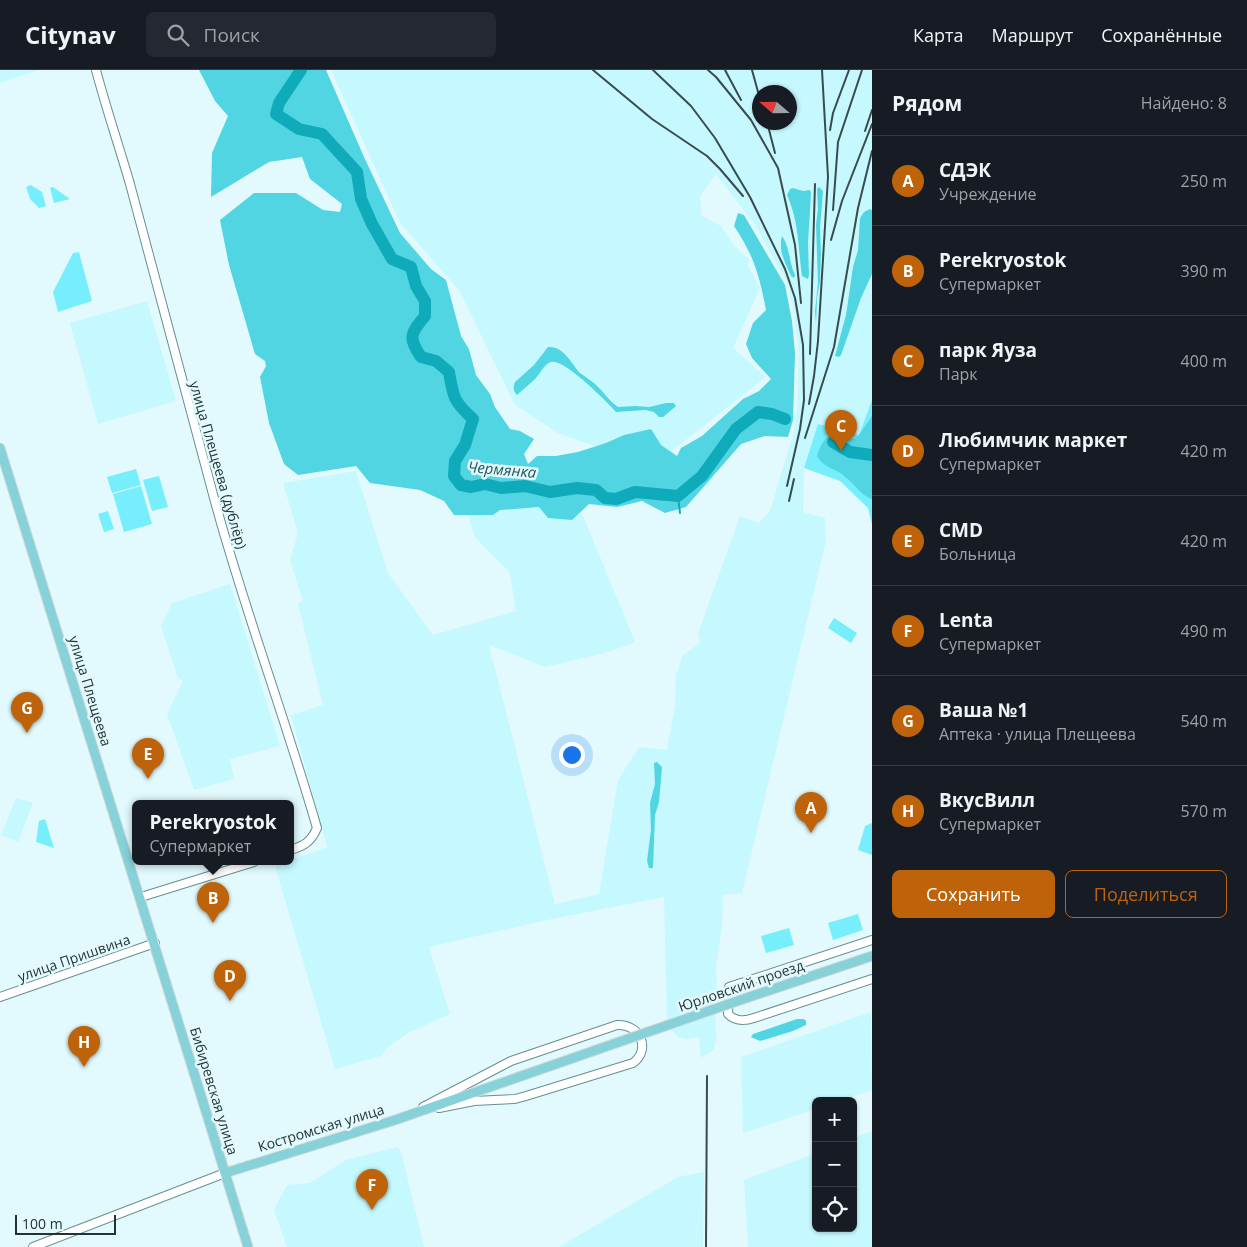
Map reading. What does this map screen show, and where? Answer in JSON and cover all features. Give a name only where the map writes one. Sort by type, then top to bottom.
[{"type":"main road","name":"улица Плещеева","points":[[0,448],[155,943]]},
{"type":"main road","name":"Бибиревская улица","points":[[155,943],[248,1247]]},
{"type":"main road","name":"Юрловский проезд","points":[[619,1042],[872,956]]},
{"type":"main road","name":"Костромская улица","points":[[225,1173],[395,1120],[619,1042]]},
{"type":"street","name":"улица Плещеева (дублёр)","points":[[96,70],[129,183],[190,415],[232,560],[294,749],[317,828],[313,839],[304,846],[294,849]]},
{"type":"street","points":[[141,897],[244,865]]},
{"type":"street","points":[[872,940],[729,988],[728,1014],[734,1019],[746,1020],[872,978]]},
{"type":"street","name":"улица Пришвина","points":[[0,997],[155,943]]},
{"type":"street","points":[[395,1120],[511,1061],[604,1029],[616,1026],[629,1026],[635,1029],[640,1038],[640,1054],[633,1063],[515,1099],[474,1101],[417,1112]]},
{"type":"street","name":"Костромская улица","points":[[33,1247],[225,1173]]},
{"type":"shaded area","points":[[0,70],[39,70],[0,83]]},
{"type":"shaded area","points":[[199,70],[326,70],[400,233],[431,269],[446,280],[461,336],[469,349],[476,375],[490,394],[495,407],[510,429],[520,431],[534,439],[524,454],[528,464],[537,456],[556,456],[578,452],[624,435],[651,429],[661,445],[677,456],[681,448],[702,436],[743,399],[759,391],[771,379],[752,358],[746,344],[753,323],[766,310],[755,266],[734,226],[738,213],[744,215],[785,285],[792,321],[795,353],[793,420],[788,437],[765,436],[741,444],[686,507],[665,513],[642,501],[617,507],[589,504],[572,520],[548,518],[539,507],[500,510],[493,515],[454,515],[444,501],[420,490],[370,483],[356,466],[298,475],[284,464],[269,423],[260,377],[266,366],[265,361],[255,354],[229,265],[220,220],[254,193],[296,193],[323,210],[340,212],[342,204],[310,179],[302,157],[269,162],[211,197],[212,153],[228,116],[215,101]]},
{"type":"shaded area","points":[[331,70],[872,70],[872,400],[859,435],[804,467],[803,512],[825,518],[826,541],[742,893],[723,895],[722,926],[716,969],[715,1028],[717,1036],[714,1049],[701,1058],[699,1037],[687,1039],[678,1037],[667,1024],[664,897],[547,920],[429,947],[450,1014],[408,1033],[387,1048],[381,1056],[335,1069],[275,865],[294,865],[294,858],[327,847],[291,715],[323,705],[298,604],[303,601],[290,560],[298,533],[283,483],[356,471],[388,573],[433,635],[516,611],[510,573],[474,536],[468,512],[577,501],[635,642],[609,652],[545,667],[489,645],[555,904],[599,894],[618,780],[639,747],[667,750],[675,705],[676,675],[683,655],[700,643],[698,633],[740,516],[759,523],[770,511],[794,431],[797,409],[799,353],[788,285],[755,225],[716,174],[700,196],[702,216],[721,226],[735,247],[750,260],[747,264],[760,288],[733,348],[766,377],[669,453],[605,450],[558,433],[515,405],[459,290],[400,223]]},
{"type":"shaded area","points":[[31,185],[42,192],[46,206],[39,208],[30,199],[26,187]]},
{"type":"shaded area","points":[[53,187],[70,199],[54,203],[50,188]]},
{"type":"shaded area","points":[[819,187],[823,191],[820,228],[820,281],[816,324],[815,311],[818,283],[816,224],[818,210],[817,189]]},
{"type":"shaded area","points":[[790,189],[803,191],[810,190],[811,193],[808,279],[802,276],[796,225],[787,195]]},
{"type":"shaded area","points":[[872,210],[872,274],[839,357],[835,356],[846,315],[853,267],[858,250],[860,218],[864,212]]},
{"type":"shaded area","points":[[782,236],[788,250],[795,275],[794,278],[791,276],[783,256],[781,247]]},
{"type":"shaded area","points":[[79,252],[92,301],[58,312],[53,292],[73,253]]},
{"type":"shaded area","points":[[147,301],[176,401],[98,424],[70,323]]},
{"type":"shaded area","points":[[548,347],[554,347],[563,352],[580,373],[594,383],[618,407],[649,407],[666,403],[674,403],[676,406],[663,417],[645,410],[616,412],[575,373],[557,363],[551,362],[517,395],[514,389],[515,382],[534,365]]},
{"type":"shaded area","points":[[872,400],[872,524],[868,508],[840,481],[804,468],[818,424],[859,435]]},
{"type":"shaded area","points":[[872,416],[872,499],[864,495],[839,472],[826,466],[817,456],[820,447],[827,438],[835,436],[855,439]]},
{"type":"shaded area","points":[[136,469],[141,485],[112,493],[107,477]]},
{"type":"shaded area","points":[[159,476],[168,507],[152,511],[143,480]]},
{"type":"shaded area","points":[[141,486],[152,524],[124,532],[113,494]]},
{"type":"shaded area","points":[[108,511],[114,529],[104,532],[98,514]]},
{"type":"shaded area","points":[[230,584],[280,746],[230,759],[234,779],[194,790],[167,714],[183,681],[178,678],[161,626],[172,603]]},
{"type":"shaded area","points":[[834,618],[857,633],[851,643],[828,628]]},
{"type":"shaded area","points":[[657,762],[662,767],[659,802],[655,815],[653,868],[649,868],[647,861],[651,830],[650,803],[655,784],[654,763]]},
{"type":"shaded area","points":[[16,798],[33,803],[18,842],[1,835]]},
{"type":"shaded area","points":[[45,819],[54,848],[36,842],[39,821]]},
{"type":"shaded area","points":[[872,823],[872,855],[858,850],[865,826]]},
{"type":"shaded area","points":[[858,914],[863,930],[833,940],[828,923]]},
{"type":"shaded area","points":[[789,928],[794,945],[766,953],[761,936]]},
{"type":"shaded area","points":[[871,1012],[872,1090],[851,1097],[812,1097],[812,1110],[743,1133],[741,1057]]},
{"type":"shaded area","points":[[797,1019],[804,1019],[806,1025],[760,1041],[751,1037],[753,1034]]},
{"type":"shaded area","points":[[872,1131],[872,1247],[748,1247],[744,1180],[812,1154],[812,1232],[857,1232],[857,1137]]},
{"type":"shaded area","points":[[397,1147],[401,1151],[424,1247],[287,1247],[274,1210],[287,1185],[310,1183],[346,1160]]},
{"type":"shaded area","points":[[704,1172],[703,1247],[559,1247],[678,1177]]},
{"type":"waterway","name":"Чермянка","points":[[301,70],[279,103],[276,114],[299,129],[322,134],[357,172],[361,199],[372,224],[392,259],[411,267],[416,286],[425,301],[425,316],[416,327],[412,336],[414,345],[421,357],[436,361],[449,372],[455,398],[473,419],[465,445],[455,461],[454,476],[461,485],[471,487],[485,484],[501,488],[525,486],[550,492],[577,488],[596,490],[605,498],[616,499],[635,492],[678,496],[702,476],[736,429],[758,412],[772,414],[785,419]]},
{"type":"waterway","name":"Чермянка","points":[[833,442],[850,452],[872,455]]},
{"type":"waterway","points":[[678,496],[680,513]]},
{"type":"railway","points":[[593,70],[652,119],[707,156],[743,196]]},
{"type":"railway","points":[[653,70],[691,106],[715,138],[750,197],[785,269],[795,298],[803,345],[804,400],[800,429],[787,486]]},
{"type":"railway","points":[[708,70],[716,77],[751,120],[778,168],[795,245],[801,303]]},
{"type":"railway","points":[[725,70],[741,100]]},
{"type":"railway","points":[[752,70],[756,85]]},
{"type":"railway","points":[[809,404],[818,341],[828,177],[822,70]]},
{"type":"railway","points":[[830,130],[833,113],[849,70]]},
{"type":"railway","points":[[833,210],[838,142],[862,70]]},
{"type":"railway","points":[[865,131],[872,110]]},
{"type":"railway","points":[[831,240],[842,201],[872,124]]},
{"type":"railway","points":[[769,130],[775,153]]},
{"type":"railway","points":[[805,438],[834,347],[858,208],[872,151]]},
{"type":"railway","points":[[810,354],[815,184]]},
{"type":"railway","points":[[789,501],[794,479]]},
{"type":"railway","points":[[706,1247],[707,1076]]},
{"type":"place","name":"парк Яуза","points":[[841,451]]},
{"type":"place","name":"Ваша №1","points":[[27,733]]},
{"type":"place","name":"CMD","points":[[148,779]]},
{"type":"place","name":"СДЭК","points":[[811,833]]},
{"type":"place","name":"Perekryostok","points":[[213,923]]},
{"type":"place","name":"Любимчик маркет","points":[[230,1001]]},
{"type":"place","name":"ВкусВилл","points":[[84,1067]]},
{"type":"place","name":"Lenta","points":[[372,1210]]}]
